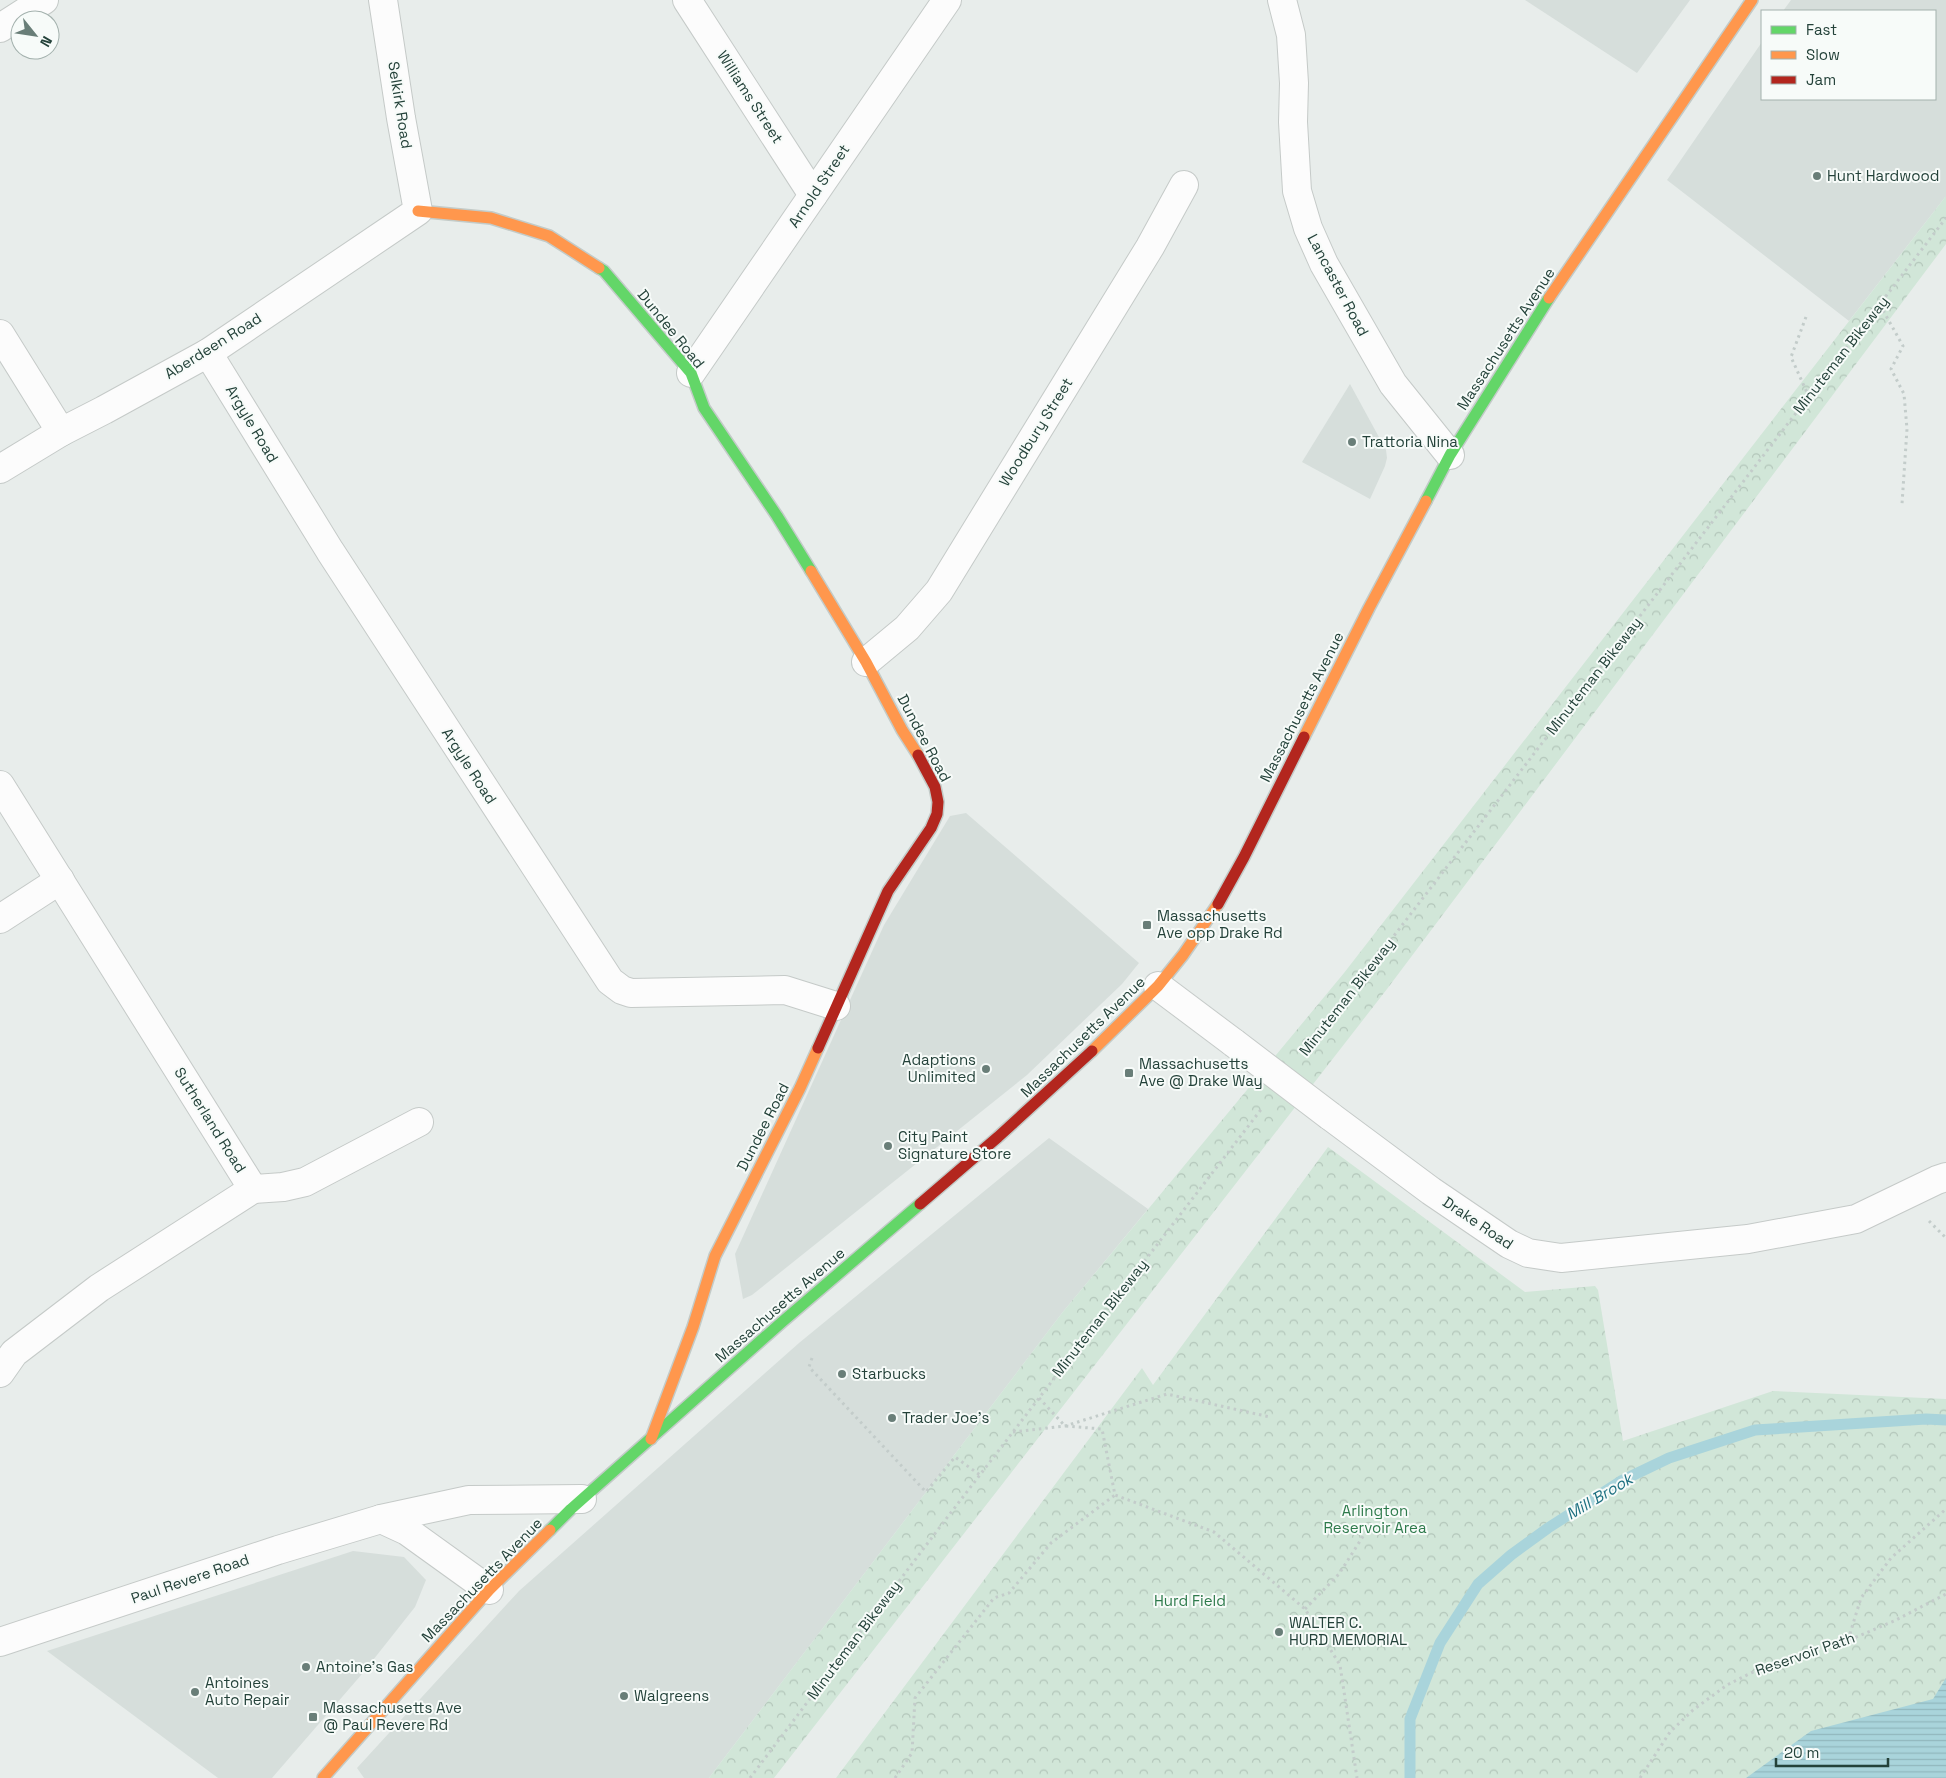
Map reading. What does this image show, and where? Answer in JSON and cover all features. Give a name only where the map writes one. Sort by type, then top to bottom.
[{"type":"main road","name":"Massachusetts Avenue","points":[[323,1778],[489,1590],[582,1499],[782,1322],[1006,1130],[1118,1027],[1158,986],[1183,955],[1221,900],[1369,608],[1450,455],[1561,279],[1752,0]]},
{"type":"main road","name":"Dundee Road","points":[[418,211],[491,218],[549,236],[604,271],[691,373],[704,408],[777,516],[866,662],[935,787],[938,802],[937,814],[931,828],[888,891],[800,1088],[715,1256],[693,1327],[651,1439]]},
{"type":"street","points":[[0,28],[44,0]]},
{"type":"street","name":"Selkirk Road","points":[[383,0],[401,118],[418,211]]},
{"type":"street","name":"Williams Street","points":[[687,0],[813,195]]},
{"type":"street","name":"Arnold Street","points":[[691,373],[947,0]]},
{"type":"street","name":"Lancaster Road","points":[[1290,4],[1294,83],[1293,141],[1297,190],[1308,228],[1324,264],[1393,384],[1450,455]]},
{"type":"street","name":"Woodbury Street","points":[[866,662],[907,628],[939,591],[1150,247],[1184,185]]},
{"type":"street","name":"Aberdeen Road","points":[[0,469],[61,432],[208,353],[418,211]]},
{"type":"street","points":[[0,334],[61,432]]},
{"type":"street","name":"Argyle Road","points":[[208,353],[330,551],[610,981],[622,990],[631,993],[785,990],[836,1006]]},
{"type":"street","name":"Sutherland Road","points":[[0,785],[252,1189],[99,1288],[14,1353],[0,1373]]},
{"type":"street","points":[[0,919],[60,880]]},
{"type":"street","name":"Drake Road","points":[[1158,986],[1430,1191],[1509,1244],[1528,1253],[1561,1258],[1748,1239],[1856,1219],[1946,1177]]},
{"type":"street","points":[[252,1189],[283,1187],[305,1182],[419,1122]]},
{"type":"street","name":"Paul Revere Road","points":[[0,1642],[278,1550],[381,1519],[469,1500],[582,1499]]},
{"type":"street","points":[[381,1519],[407,1531],[489,1590]]},
{"type":"path","name":"Minuteman Bikeway","points":[[1300,1059],[1946,218]]},
{"type":"path","points":[[1880,305],[1903,346],[1891,369],[1904,394],[1905,403],[1907,429],[1902,504]]},
{"type":"path","points":[[1806,317],[1791,357],[1809,397]]},
{"type":"path","name":"Minuteman Bikeway","points":[[750,1778],[1263,1107]]},
{"type":"path","points":[[812,1358],[809,1367],[926,1492],[955,1457],[980,1475]]},
{"type":"path","points":[[1013,1432],[1065,1426],[1167,1394],[1270,1416]]},
{"type":"path","points":[[1039,1398],[1065,1426],[1102,1429],[1115,1495]]},
{"type":"path","points":[[1115,1495],[1214,1532],[1305,1609],[1340,1666],[1356,1778]]},
{"type":"path","points":[[895,1778],[912,1754],[915,1698],[921,1690],[994,1598],[1009,1593],[1051,1542],[1115,1495]]},
{"type":"path","points":[[1847,1641],[1861,1598],[1891,1558],[1946,1509]]},
{"type":"path","points":[[1305,1609],[1339,1574],[1369,1527]]},
{"type":"path","name":"Reservoir Path","points":[[1640,1778],[1670,1732],[1693,1710],[1727,1685],[1767,1664],[1847,1641],[1894,1621],[1946,1594]]},
{"type":"shaded area","points":[[1525,0],[1690,0],[1637,73]]},
{"type":"shaded area","points":[[1791,0],[1946,0],[1946,196],[1849,321],[1667,180],[1761,43],[1761,100],[1936,100],[1936,10],[1784,10]]},
{"type":"shaded area","name":"Trattoria Nina","points":[[1350,384],[1386,450],[1385,466],[1370,499],[1302,462]]},
{"type":"shaded area","points":[[966,813],[1139,963],[1122,984],[1027,1075],[752,1295],[743,1299],[735,1254],[884,925],[950,816]]},
{"type":"shaded area","points":[[1049,1138],[1148,1209],[1062,1313],[709,1778],[364,1778],[357,1768],[519,1591],[799,1343]]},
{"type":"shaded area","points":[[353,1551],[404,1557],[426,1580],[415,1607],[362,1674],[272,1778],[218,1778],[47,1651]]},
{"type":"green space","points":[[1946,196],[1946,244],[1387,989],[774,1778],[709,1778],[1062,1313],[1344,973]]},
{"type":"green space","name":"Arlington Reservoir Area","points":[[1328,1147],[1525,1292],[1595,1286],[1598,1290],[1623,1441],[1773,1391],[1946,1399],[1946,1778],[836,1778],[1142,1368],[1153,1385]]},
{"type":"water","points":[[1946,1678],[1946,1778],[1746,1778],[1811,1731],[1933,1699]]},
{"type":"waterway","name":"Mill Brook","points":[[1410,1778],[1410,1719],[1440,1643],[1478,1584],[1511,1555],[1548,1528],[1621,1481],[1669,1458],[1755,1430],[1926,1419],[1946,1420]]},
{"type":"traffic: fast","points":[[599,268],[604,271],[691,373],[704,408],[777,516],[811,571]]},
{"type":"traffic: fast","points":[[1426,501],[1450,455],[1549,298]]},
{"type":"traffic: fast","points":[[550,1530],[571,1509],[782,1322],[920,1204]]},
{"type":"traffic: slow","points":[[1549,298],[1752,0]]},
{"type":"traffic: slow","points":[[418,211],[491,218],[549,236],[599,268]]},
{"type":"traffic: slow","points":[[1304,737],[1426,501]]},
{"type":"traffic: slow","points":[[811,571],[866,662],[902,730],[918,755]]},
{"type":"traffic: slow","points":[[1092,1051],[1158,986],[1183,955],[1218,904]]},
{"type":"traffic: slow","points":[[651,1439],[693,1327],[715,1256],[800,1088],[818,1048]]},
{"type":"traffic: slow","points":[[323,1778],[489,1590],[550,1530]]},
{"type":"traffic: jam","points":[[1218,904],[1244,857],[1304,737]]},
{"type":"traffic: jam","points":[[818,1048],[888,891],[931,828],[937,814],[938,802],[935,787],[918,755]]},
{"type":"traffic: jam","points":[[920,1204],[998,1137],[1092,1051]]},
{"type":"place","name":"Hunt Hardwood","points":[[1817,176]]},
{"type":"place","name":"Trattoria Nina","points":[[1352,442]]},
{"type":"place","name":"Massachusetts Ave opp Drake Rd","points":[[1147,925]]},
{"type":"place","name":"Adaptions Unlimited","points":[[986,1069]]},
{"type":"place","name":"Massachusetts Ave @ Drake Way","points":[[1129,1073]]},
{"type":"place","name":"City Paint Signature Store","points":[[888,1146]]},
{"type":"place","name":"Starbucks","points":[[842,1374]]},
{"type":"place","name":"Trader Joe's","points":[[892,1418]]},
{"type":"place","name":"WALTER C. HURD MEMORIAL","points":[[1279,1632]]},
{"type":"place","name":"Antoine's Gas","points":[[306,1667]]},
{"type":"place","name":"Antoines Auto Repair","points":[[195,1692]]},
{"type":"place","name":"Walgreens","points":[[624,1696]]},
{"type":"place","name":"Massachusetts Ave @ Paul Revere Rd","points":[[313,1717]]},
{"type":"park label","name":"Hurd Field","points":[[1190,1601]]}]
